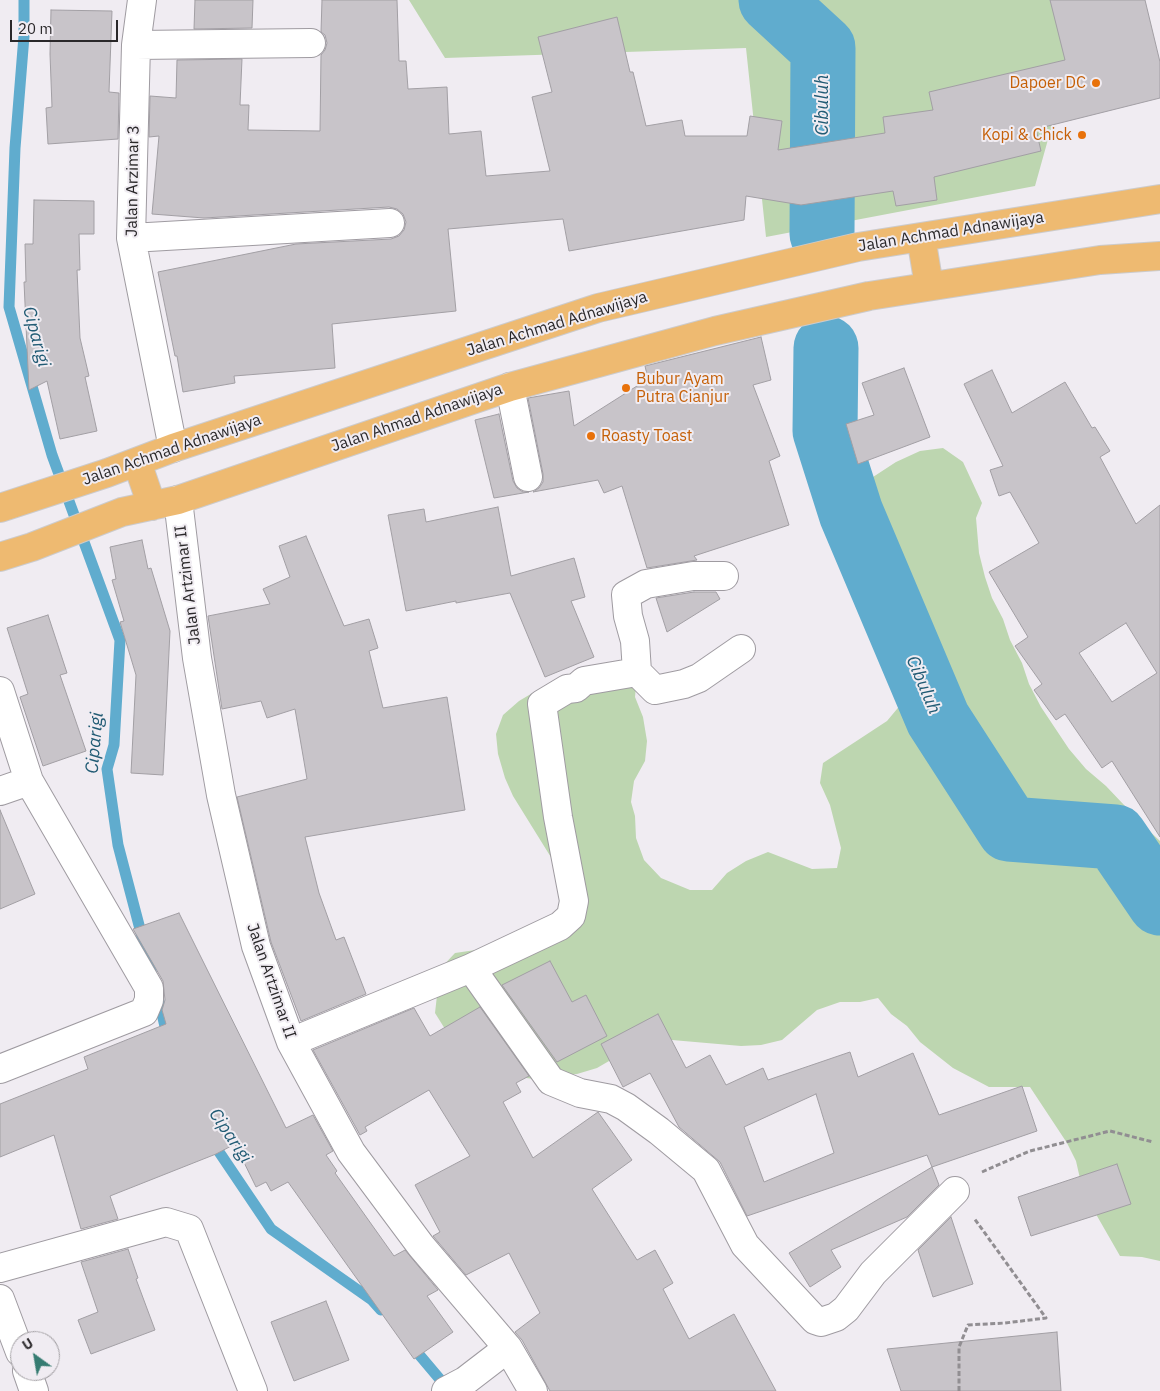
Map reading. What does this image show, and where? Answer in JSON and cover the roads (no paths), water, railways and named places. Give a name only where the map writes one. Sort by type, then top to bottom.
[{"type":"main road","name":"Jalan Achmad Adnawijaya","points":[[8,505],[107,473],[173,448],[598,308],[701,282],[858,247],[1160,199]]},
{"type":"main road","points":[[921,237],[929,286],[1100,260],[1160,256]]},
{"type":"main road","name":"Jalan Ahmad Adnawijaya","points":[[0,557],[32,547],[122,512],[165,503],[510,387],[715,331],[869,296],[929,286]]},
{"type":"main road","points":[[137,462],[165,503]]},
{"type":"street","name":"Jalan Arzimar 3","points":[[142,0],[136,45],[131,238],[173,448]]},
{"type":"street","points":[[136,45],[311,43]]},
{"type":"street","points":[[131,238],[390,223]]},
{"type":"street","points":[[510,387],[528,477]]},
{"type":"street","name":"Jalan Artzimar II","points":[[165,503],[197,658],[221,795],[256,946],[291,1042],[351,1152],[421,1246],[508,1348],[534,1391]]},
{"type":"street","points":[[724,576],[693,576],[646,584],[626,595],[628,616],[635,641],[637,672],[655,690],[684,684],[699,678],[741,650]]},
{"type":"street","points":[[291,1042],[471,968],[560,926],[572,916],[574,901],[558,817],[542,704],[567,690],[576,688],[584,681],[637,672]]},
{"type":"street","points":[[0,691],[29,781],[149,988],[149,1000],[144,1012],[0,1068]]},
{"type":"street","points":[[0,791],[29,781]]},
{"type":"street","points":[[471,968],[552,1081],[580,1093],[611,1099],[626,1107],[660,1131],[706,1170],[745,1245],[815,1320],[821,1322],[829,1320],[846,1309],[873,1273],[955,1191]]},
{"type":"street","points":[[0,1268],[166,1222],[189,1229],[253,1391]]},
{"type":"street","points":[[0,1299],[12,1331]]},
{"type":"street","points":[[456,1386],[508,1348]]},
{"type":"waterway","name":"Ciparigi","points":[[24,0],[24,36],[15,148],[9,307],[52,455],[120,640],[114,745],[107,769],[118,845],[151,971]]},
{"type":"waterway","name":"Cibuluh","points":[[771,0],[823,48],[822,234]]},
{"type":"waterway","name":"Cibuluh","points":[[826,348],[825,431],[851,513],[938,719],[1009,829],[1115,837],[1160,903]]},
{"type":"waterway","name":"Ciparigi","points":[[157,993],[168,1039]]},
{"type":"waterway","name":"Ciparigi","points":[[211,1140],[271,1229],[372,1300],[381,1310]]},
{"type":"waterway","name":"Ciparigi","points":[[411,1345],[449,1390]]},
{"type":"place","name":"Dapoer DC","points":[[1096,83]]},
{"type":"place","name":"Kopi & Chick","points":[[1082,135]]},
{"type":"place","name":"Bubur Ayam Putra Cianjur","points":[[626,388]]},
{"type":"place","name":"Roasty Toast","points":[[591,436]]}]
